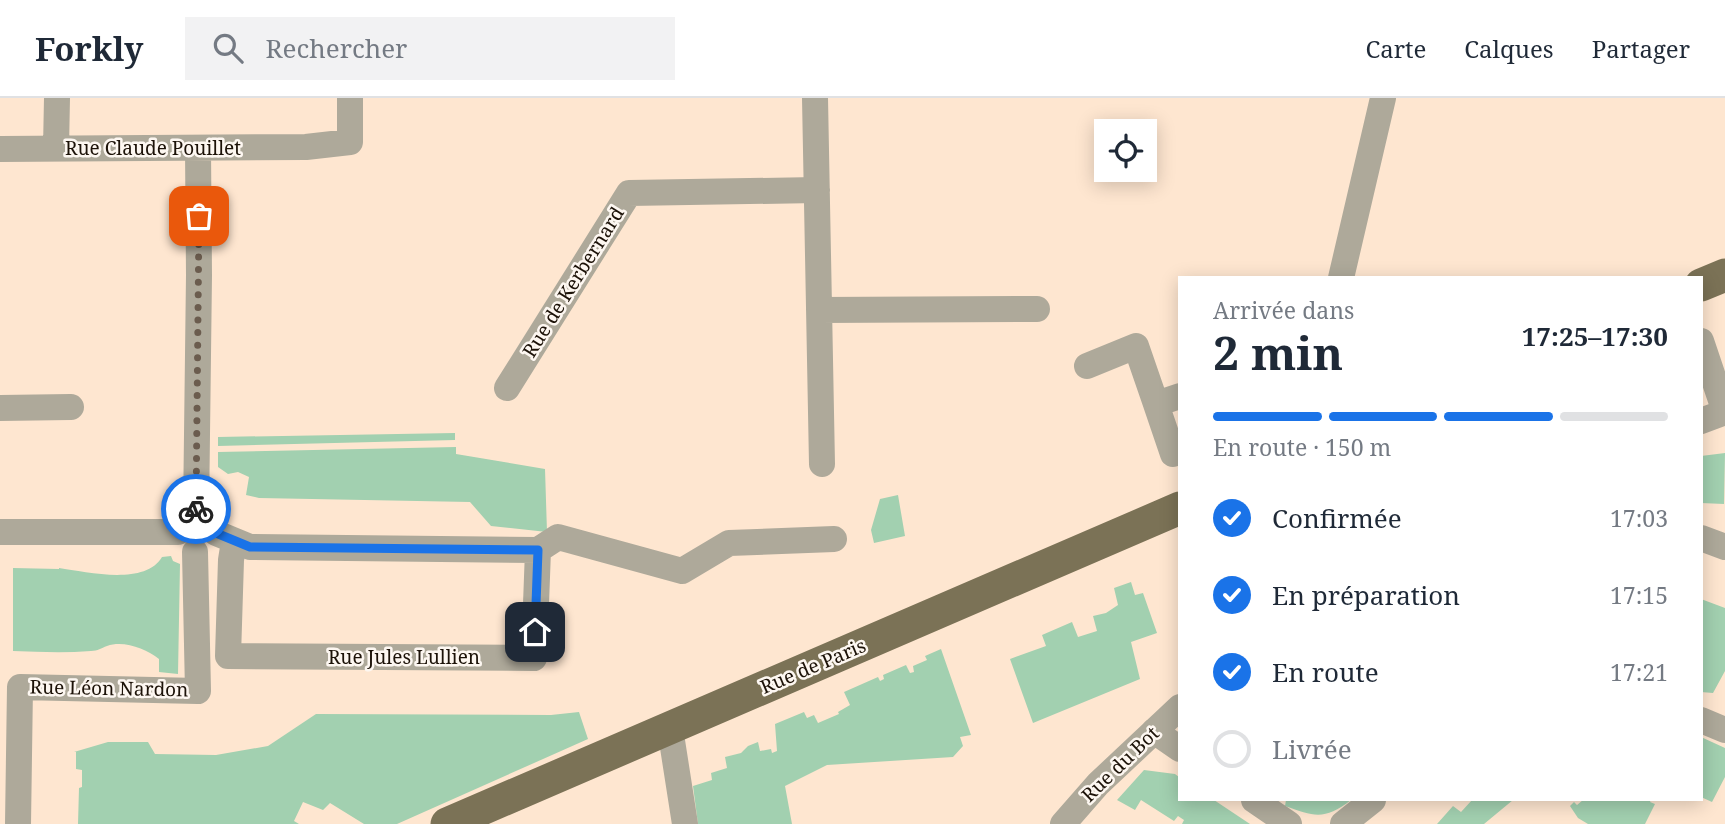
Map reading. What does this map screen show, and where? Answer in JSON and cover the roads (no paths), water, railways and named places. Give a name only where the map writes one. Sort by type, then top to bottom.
[{"type":"main road","points":[[1703,284],[1725,275]]},
{"type":"main road","name":"Rue de Paris","points":[[447,824],[1178,509]]},
{"type":"street","points":[[56,148],[57,98]]},
{"type":"street","name":"Rue Claude Pouillet","points":[[0,149],[306,147],[350,142],[349,98]]},
{"type":"street","points":[[815,98],[822,464]]},
{"type":"street","points":[[1341,276],[1383,98]]},
{"type":"street","points":[[189,533],[199,275],[198,149]]},
{"type":"street","name":"Rue de Kerbernard","points":[[507,388],[629,193],[817,190]]},
{"type":"street","points":[[819,310],[1037,309]]},
{"type":"street","points":[[1087,366],[1136,346],[1168,400],[1173,454]]},
{"type":"street","points":[[1703,347],[1725,412],[1703,420]]},
{"type":"street","points":[[0,408],[71,407]]},
{"type":"street","points":[[0,532],[189,533],[210,519],[225,537],[250,547],[538,550],[558,537],[682,571],[729,543],[834,539]]},
{"type":"street","name":"Rue Léon Nardon","points":[[18,824],[20,687],[198,691],[189,533]]},
{"type":"street","name":"Rue Jules Lullien","points":[[225,537],[231,560],[228,656],[534,658],[538,550]]},
{"type":"street","points":[[1703,539],[1725,547]]},
{"type":"street","name":"Rue du Bot","points":[[1063,824],[1098,784],[1178,709]]},
{"type":"street","points":[[1703,721],[1725,730]]},
{"type":"street","points":[[670,728],[685,824]]},
{"type":"street","points":[[1154,731],[1178,748]]},
{"type":"street","points":[[1255,801],[1289,824]]},
{"type":"street","points":[[1343,824],[1372,801]]}]
